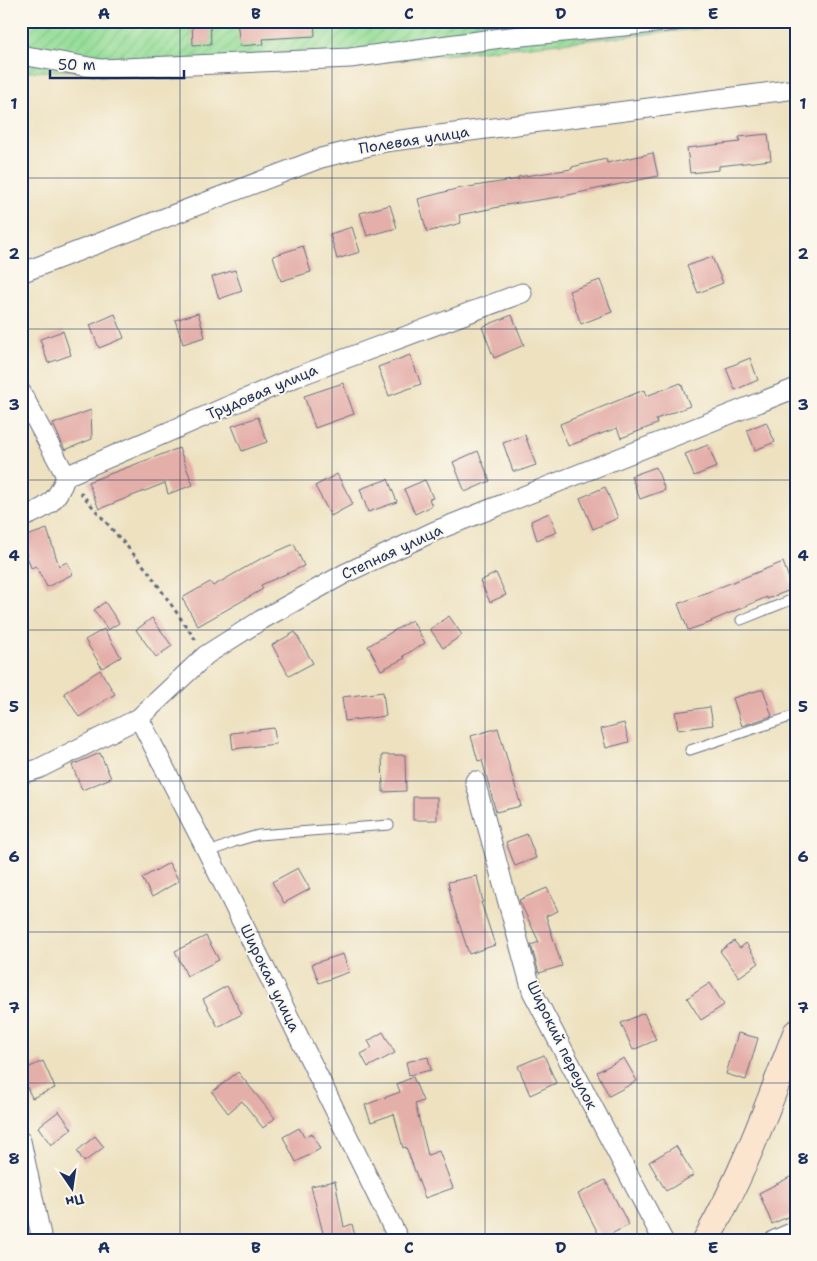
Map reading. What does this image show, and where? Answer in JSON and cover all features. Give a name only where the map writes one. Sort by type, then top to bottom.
[{"type":"main road","points":[[706,1240],[722,1212],[759,1128],[796,1033]]},
{"type":"street","points":[[21,55],[101,69],[350,58],[501,38],[675,21]]},
{"type":"street","name":"Полевая улица","points":[[21,273],[321,158],[385,142],[796,89]]},
{"type":"street","name":"Трудовая улица","points":[[66,476],[296,377],[522,293]]},
{"type":"street","name":"Степная улица","points":[[21,774],[38,769],[139,718],[206,655],[261,620],[346,573],[434,531],[796,388]]},
{"type":"street","points":[[21,392],[66,476],[60,493],[43,510],[21,518]]},
{"type":"street","name":"Широкая улица","points":[[139,718],[208,853],[399,1240]]},
{"type":"street","name":"Широкий переулок","points":[[475,781],[532,991],[663,1240]]},
{"type":"street","points":[[21,1142],[42,1240]]},
{"type":"street","points":[[774,1240],[796,1231]]},
{"type":"lane","points":[[741,620],[796,598]]},
{"type":"lane","points":[[690,750],[796,715]]},
{"type":"lane","points":[[208,853],[234,842],[258,835],[389,825]]},
{"type":"path","points":[[66,476],[148,571],[206,655]]},
{"type":"green space","points":[[21,21],[771,21],[386,61],[23,72],[21,72]]},
{"type":"building","points":[[192,21],[210,21],[211,44],[193,45]]},
{"type":"building","points":[[237,21],[314,21],[315,36],[263,39],[264,44],[240,46]]},
{"type":"building","points":[[768,134],[771,160],[719,166],[719,170],[690,173],[687,148],[740,142],[739,137]]},
{"type":"building","points":[[653,153],[658,176],[559,197],[499,206],[459,215],[461,223],[427,232],[418,199],[456,189],[572,169],[572,167],[606,159],[607,163]]},
{"type":"building","points":[[390,205],[397,228],[367,236],[360,213]]},
{"type":"building","points":[[352,227],[360,252],[337,259],[330,234]]},
{"type":"building","points":[[303,246],[311,272],[281,281],[273,256]]},
{"type":"building","points":[[712,257],[723,283],[698,293],[687,266]]},
{"type":"building","points":[[235,270],[242,291],[219,299],[212,277]]},
{"type":"building","points":[[600,280],[612,312],[581,324],[569,291]]},
{"type":"building","points":[[198,313],[205,337],[183,344],[175,320]]},
{"type":"building","points":[[115,314],[124,338],[99,348],[90,325]]},
{"type":"building","points":[[512,315],[524,345],[494,358],[482,327]]},
{"type":"building","points":[[63,331],[71,355],[48,363],[40,339]]},
{"type":"building","points":[[410,355],[421,384],[389,396],[378,367]]},
{"type":"building","points":[[750,358],[758,380],[735,390],[726,368]]},
{"type":"building","points":[[343,383],[354,414],[315,428],[304,396]]},
{"type":"building","points":[[681,383],[690,406],[656,419],[657,424],[621,438],[617,428],[568,446],[560,424],[644,390],[646,396]]},
{"type":"building","points":[[91,410],[92,439],[65,450],[53,424]]},
{"type":"building","points":[[258,417],[267,442],[242,451],[232,426]]},
{"type":"building","points":[[766,422],[775,442],[755,450],[747,430]]},
{"type":"building","points":[[525,435],[536,465],[519,471],[513,471],[503,443]]},
{"type":"building","points":[[708,445],[717,467],[694,476],[685,454]]},
{"type":"building","points":[[179,448],[193,485],[168,494],[165,483],[99,509],[88,482]]},
{"type":"building","points":[[478,451],[490,481],[465,492],[453,462]]},
{"type":"building","points":[[656,467],[665,490],[640,499],[631,476]]},
{"type":"building","points":[[337,474],[353,504],[331,516],[315,486]]},
{"type":"building","points":[[388,479],[397,502],[368,512],[360,489]]},
{"type":"building","points":[[425,480],[433,498],[429,499],[432,506],[415,514],[404,489]]},
{"type":"building","points":[[605,487],[618,518],[593,529],[580,498]]},
{"type":"building","points":[[549,513],[557,532],[537,540],[531,521]]},
{"type":"building","points":[[47,529],[59,566],[67,562],[73,574],[47,587],[36,566],[31,568],[21,538]]},
{"type":"building","points":[[294,544],[304,566],[261,585],[263,589],[198,626],[182,598],[210,582],[213,586],[262,558]]},
{"type":"building","points":[[783,562],[793,589],[767,599],[767,597],[712,622],[688,630],[678,604]]},
{"type":"building","points":[[496,573],[506,595],[490,602],[480,581]]},
{"type":"building","points":[[105,602],[119,623],[108,630],[94,610]]},
{"type":"building","points":[[449,616],[462,635],[443,648],[430,629]]},
{"type":"building","points":[[152,618],[172,646],[156,657],[136,630]]},
{"type":"building","points":[[412,620],[425,643],[403,656],[405,658],[381,670],[368,646]]},
{"type":"building","points":[[104,629],[121,657],[102,668],[85,640]]},
{"type":"building","points":[[295,632],[313,663],[289,676],[272,645]]},
{"type":"building","points":[[100,670],[115,694],[79,717],[64,693]]},
{"type":"building","points":[[763,689],[772,716],[742,726],[733,698]]},
{"type":"building","points":[[383,692],[386,716],[345,721],[342,697]]},
{"type":"building","points":[[710,707],[713,725],[678,730],[675,712]]},
{"type":"building","points":[[624,723],[629,742],[606,748],[601,729]]},
{"type":"building","points":[[274,728],[276,744],[233,749],[231,733]]},
{"type":"building","points":[[498,728],[521,806],[496,812],[482,760],[478,761],[471,736]]},
{"type":"building","points":[[100,753],[111,778],[82,790],[72,765]]},
{"type":"building","points":[[382,755],[405,755],[406,791],[383,792]]},
{"type":"building","points":[[413,797],[437,797],[437,820],[413,820]]},
{"type":"building","points":[[527,834],[536,858],[515,866],[506,842]]},
{"type":"building","points":[[169,863],[179,881],[152,897],[142,878]]},
{"type":"building","points":[[298,868],[310,889],[284,903],[272,882]]},
{"type":"building","points":[[477,876],[483,902],[481,902],[495,945],[469,954],[452,902],[448,882]]},
{"type":"building","points":[[547,888],[558,911],[546,916],[562,966],[539,973],[531,945],[539,942],[519,900]]},
{"type":"building","points":[[206,936],[219,960],[187,976],[175,951]]},
{"type":"building","points":[[734,941],[740,948],[746,943],[759,963],[739,977],[720,951]]},
{"type":"building","points":[[343,954],[349,972],[319,983],[312,964]]},
{"type":"building","points":[[710,983],[724,1005],[701,1020],[687,998]]},
{"type":"building","points":[[227,986],[242,1014],[218,1027],[203,999]]},
{"type":"building","points":[[644,1013],[656,1040],[633,1050],[621,1023]]},
{"type":"building","points":[[383,1032],[395,1053],[368,1067],[361,1054],[372,1048],[368,1041]]},
{"type":"building","points":[[738,1033],[758,1038],[746,1080],[726,1074]]},
{"type":"building","points":[[544,1055],[556,1083],[530,1095],[518,1066]]},
{"type":"building","points":[[428,1057],[431,1070],[409,1075],[406,1062]]},
{"type":"building","points":[[624,1058],[637,1081],[609,1096],[597,1072]]},
{"type":"building","points":[[43,1061],[55,1088],[32,1098],[21,1071]]},
{"type":"building","points":[[238,1072],[275,1118],[263,1128],[242,1101],[228,1113],[212,1092]]},
{"type":"building","points":[[413,1077],[423,1101],[415,1104],[428,1155],[439,1151],[453,1188],[425,1198],[406,1147],[403,1148],[394,1114],[371,1122],[365,1105],[400,1092],[397,1084]]},
{"type":"building","points":[[59,1111],[72,1129],[51,1145],[38,1127]]},
{"type":"building","points":[[299,1128],[304,1137],[312,1133],[320,1149],[296,1162],[283,1137]]},
{"type":"building","points":[[95,1136],[104,1147],[84,1162],[77,1151]]},
{"type":"building","points":[[676,1146],[694,1175],[666,1191],[649,1162]]},
{"type":"building","points":[[796,1174],[796,1213],[772,1224],[759,1193]]},
{"type":"building","points":[[605,1180],[629,1225],[601,1239],[578,1194]]},
{"type":"building","points":[[335,1181],[344,1227],[352,1224],[356,1240],[313,1240],[312,1236],[323,1233],[311,1186]]}]
